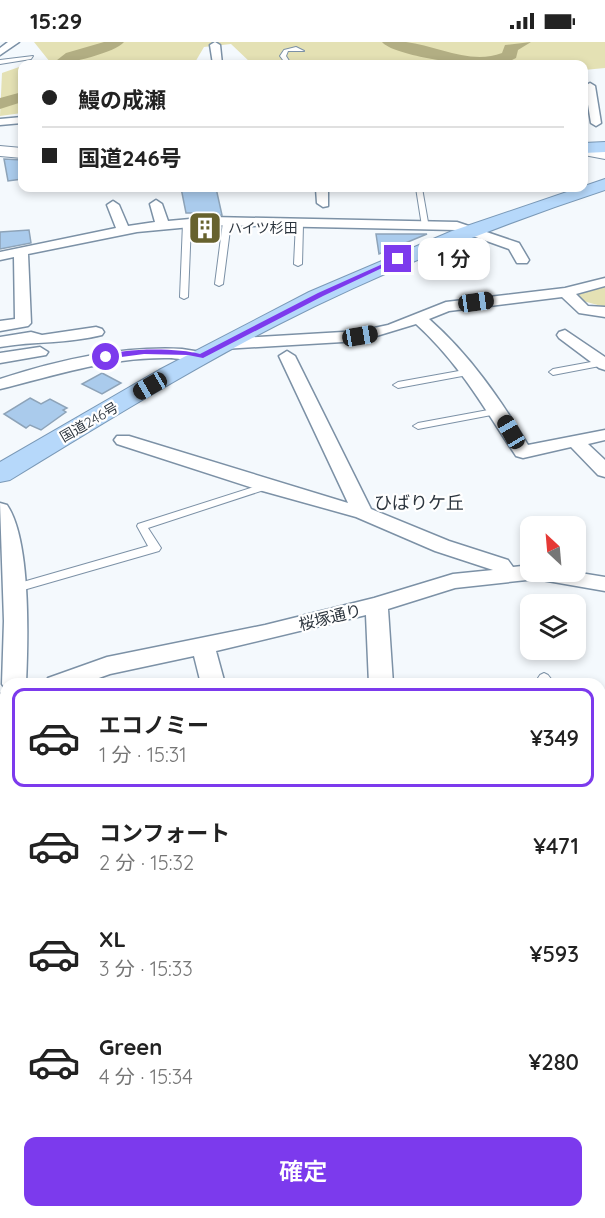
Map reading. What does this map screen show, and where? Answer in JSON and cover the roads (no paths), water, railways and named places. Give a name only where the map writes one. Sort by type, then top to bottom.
[{"type":"highway","points":[[588,149],[605,147]]},
{"type":"highway","name":"国道246号","points":[[588,187],[605,184]]},
{"type":"highway","name":"国道246号","points":[[0,474],[201,356],[339,286],[468,230],[568,192]]},
{"type":"main road","points":[[588,150],[605,154]]},
{"type":"main road","points":[[0,151],[18,153]]},
{"type":"street","points":[[0,52],[12,43]]},
{"type":"street","points":[[215,45],[217,60]]},
{"type":"street","points":[[588,86],[605,87]]},
{"type":"street","points":[[588,90],[596,123]]},
{"type":"street","points":[[0,122],[18,120]]},
{"type":"street","points":[[588,132],[605,132]]},
{"type":"street","points":[[323,192],[324,203]]},
{"type":"street","points":[[156,204],[162,225]]},
{"type":"street","points":[[113,205],[123,230]]},
{"type":"street","points":[[0,256],[123,230],[187,223],[227,222],[457,226],[514,246],[522,260]]},
{"type":"street","points":[[0,326],[23,322],[21,253]]},
{"type":"street","points":[[223,344],[360,336],[393,328],[417,317],[460,304],[565,292],[605,282]]},
{"type":"street","points":[[565,292],[584,310],[605,312]]},
{"type":"street","points":[[417,317],[470,372],[500,411],[523,452],[605,435]]},
{"type":"street","points":[[0,358],[96,332]]},
{"type":"street","points":[[565,335],[601,358]]},
{"type":"street","points":[[0,342],[31,337],[41,346],[47,368]]},
{"type":"street","points":[[0,384],[47,368],[126,353],[188,353],[201,356]]},
{"type":"street","points":[[287,356],[363,513]]},
{"type":"street","points":[[123,440],[266,486],[363,513],[442,546],[501,566],[506,575]]},
{"type":"street","points":[[575,441],[605,471]]},
{"type":"street","points":[[0,509],[8,529],[17,654],[15,678]]},
{"type":"street","name":"桜塚通り","points":[[73,678],[107,666],[377,605],[453,581],[536,572],[605,584]]},
{"type":"street","points":[[377,605],[381,678]]},
{"type":"street","points":[[203,646],[211,678]]},
{"type":"lane","points":[[286,60],[283,56],[285,50],[296,48],[302,51]]},
{"type":"lane","points":[[0,62],[31,57]]},
{"type":"lane","points":[[420,192],[426,226]]},
{"type":"lane","points":[[219,284],[227,222]]},
{"type":"lane","points":[[184,297],[187,223]]},
{"type":"lane","points":[[298,264],[299,225]]},
{"type":"lane","points":[[553,372],[601,358]]},
{"type":"lane","points":[[398,385],[470,372]]},
{"type":"lane","points":[[418,426],[500,411]]},
{"type":"lane","points":[[13,589],[155,548],[142,526],[266,486]]},
{"type":"waterway","points":[[65,60],[116,42]]},
{"type":"waterway","points":[[390,42],[416,50],[468,60]]},
{"type":"waterway","points":[[492,60],[510,55],[510,48],[523,42]]},
{"type":"waterway","points":[[0,104],[18,98]]},
{"type":"place","name":"ハイツ杉田","points":[[205,228]]},
{"type":"district","name":"ひばりケ丘","points":[[419,503]]}]
